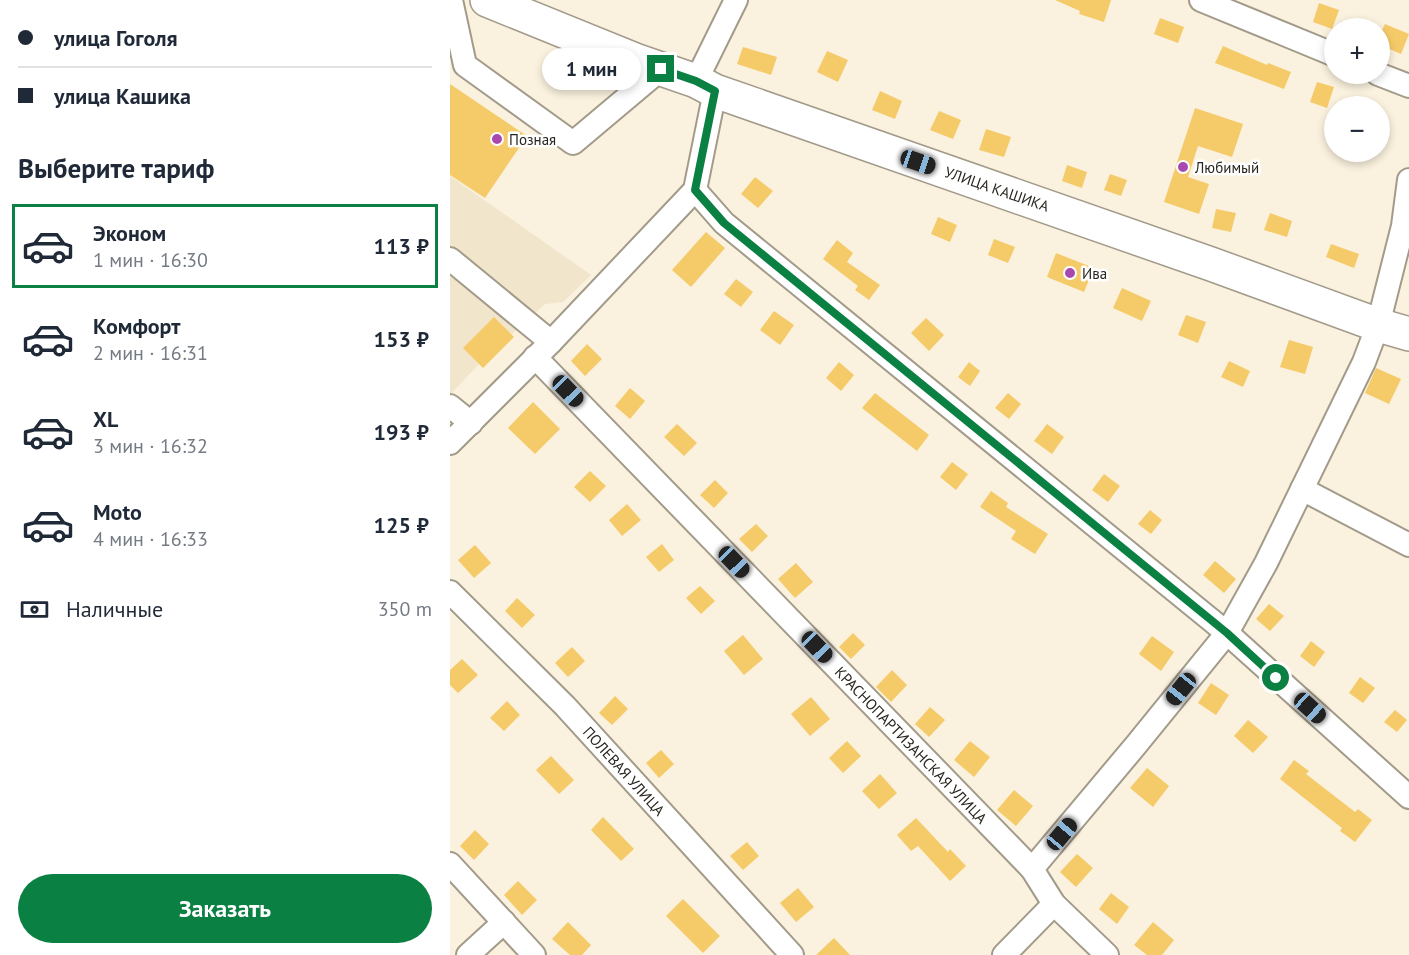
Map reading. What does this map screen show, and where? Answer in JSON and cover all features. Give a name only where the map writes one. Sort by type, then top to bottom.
[{"type":"highway","name":"УЛИЦА КАШИКА","points":[[487,0],[706,86],[1378,325],[1409,334]]},
{"type":"street","points":[[451,0],[465,66],[573,142],[661,69]]},
{"type":"street","points":[[450,444],[695,190],[706,86],[736,0]]},
{"type":"street","points":[[1200,0],[1324,51]]},
{"type":"street","points":[[1390,79],[1409,86]]},
{"type":"street","points":[[1032,869],[1227,633],[1266,563],[1364,362],[1378,325],[1403,226],[1409,180]]},
{"type":"street","points":[[695,190],[724,223],[1227,633],[1409,797]]},
{"type":"street","name":"КРАСНОПАРТИЗАНСКАЯ УЛИЦА","points":[[450,259],[543,350],[1032,869],[1054,904],[1107,955]]},
{"type":"street","points":[[450,406],[471,423]]},
{"type":"street","points":[[1302,489],[1409,545]]},
{"type":"street","name":"ПОЛЕВАЯ УЛИЦА","points":[[450,592],[565,706],[792,955]]},
{"type":"street","points":[[450,864],[534,955]]},
{"type":"street","points":[[1004,955],[1054,904]]},
{"type":"street","points":[[468,955],[504,922]]},
{"type":"shaded area","points":[[450,176],[591,275],[563,302],[545,304],[476,367],[450,395]]},
{"type":"building","points":[[1055,0],[1111,0],[1104,22],[1079,14],[1080,11]]},
{"type":"building","points":[[1319,3],[1339,10],[1336,18],[1324,18],[1324,26],[1313,22]]},
{"type":"building","points":[[1160,18],[1184,27],[1178,43],[1154,34]]},
{"type":"building","points":[[1390,26],[1409,34],[1401,54],[1390,49]]},
{"type":"building","points":[[1223,46],[1267,65],[1268,63],[1291,72],[1284,89],[1215,63]]},
{"type":"building","points":[[743,47],[777,57],[771,75],[737,64]]},
{"type":"building","points":[[827,51],[848,60],[838,82],[817,72]]},
{"type":"building","points":[[1317,82],[1334,87],[1331,96],[1324,96],[1324,107],[1310,102]]},
{"type":"building","points":[[450,84],[527,136],[485,198],[450,175]]},
{"type":"building","points":[[880,91],[902,101],[895,119],[872,110]]},
{"type":"building","name":"Любимый","points":[[1195,108],[1243,124],[1232,157],[1198,146],[1188,177],[1209,184],[1199,214],[1164,202]]},
{"type":"building","points":[[939,111],[961,120],[953,139],[930,130]]},
{"type":"building","points":[[986,129],[1011,137],[1004,157],[979,150]]},
{"type":"building","points":[[1067,165],[1087,172],[1082,188],[1062,181]]},
{"type":"building","points":[[1110,174],[1127,180],[1121,196],[1104,190]]},
{"type":"building","points":[[755,177],[773,191],[758,208],[741,194]]},
{"type":"building","points":[[1216,209],[1236,213],[1231,232],[1212,228]]},
{"type":"building","points":[[1270,213],[1292,221],[1287,237],[1264,230]]},
{"type":"building","points":[[938,217],[957,225],[950,242],[931,234]]},
{"type":"building","points":[[706,232],[725,248],[691,287],[672,270]]},
{"type":"building","points":[[994,239],[1015,247],[1008,263],[988,255]]},
{"type":"building","points":[[837,240],[853,253],[847,262],[880,285],[869,300],[855,290],[858,286],[823,259]]},
{"type":"building","points":[[1331,244],[1359,254],[1354,268],[1326,257]]},
{"type":"building","name":"Ива","points":[[1056,253],[1094,268],[1084,292],[1047,277]]},
{"type":"building","points":[[736,279],[753,292],[741,307],[724,294]]},
{"type":"building","points":[[1122,288],[1151,301],[1142,321],[1113,308]]},
{"type":"building","points":[[774,311],[794,325],[780,345],[760,330]]},
{"type":"building","points":[[1186,315],[1206,322],[1198,343],[1178,335]]},
{"type":"building","points":[[494,317],[514,337],[483,368],[463,348]]},
{"type":"building","points":[[926,318],[944,335],[929,351],[911,333]]},
{"type":"building","points":[[1289,340],[1313,347],[1305,374],[1280,367]]},
{"type":"building","points":[[587,344],[602,359],[585,376],[571,361]]},
{"type":"building","points":[[1229,361],[1250,371],[1243,387],[1221,377]]},
{"type":"building","points":[[839,362],[854,375],[841,391],[826,378]]},
{"type":"building","points":[[969,362],[980,371],[970,386],[958,377]]},
{"type":"building","points":[[1376,368],[1401,379],[1389,404],[1365,393]]},
{"type":"building","points":[[630,388],[645,401],[630,419],[615,406]]},
{"type":"building","points":[[875,393],[929,435],[917,451],[862,408]]},
{"type":"building","points":[[1008,393],[1021,404],[1009,419],[995,408]]},
{"type":"building","points":[[533,402],[560,429],[535,454],[508,428]]},
{"type":"building","points":[[677,424],[697,443],[684,456],[664,437]]},
{"type":"building","points":[[1047,424],[1064,437],[1052,454],[1034,441]]},
{"type":"building","points":[[952,462],[968,474],[956,490],[940,477]]},
{"type":"building","points":[[590,471],[606,486],[590,502],[574,487]]},
{"type":"building","points":[[1104,474],[1120,486],[1108,502],[1092,490]]},
{"type":"building","points":[[715,480],[728,493],[714,508],[700,495]]},
{"type":"building","points":[[991,491],[1008,503],[1006,507],[1048,534],[1035,554],[1011,539],[1016,531],[980,507]]},
{"type":"building","points":[[627,504],[641,520],[622,536],[609,520]]},
{"type":"building","points":[[1150,510],[1162,520],[1151,534],[1138,524]]},
{"type":"building","points":[[756,524],[768,536],[752,552],[739,539]]},
{"type":"building","points":[[662,544],[674,560],[659,572],[646,557]]},
{"type":"building","points":[[475,545],[491,563],[474,578],[458,560]]},
{"type":"building","points":[[1215,561],[1236,579],[1224,593],[1203,575]]},
{"type":"building","points":[[796,563],[813,582],[795,598],[778,579]]},
{"type":"building","points":[[700,586],[715,601],[701,614],[686,598]]},
{"type":"building","points":[[517,598],[535,615],[522,628],[505,611]]},
{"type":"building","points":[[1269,604],[1284,616],[1270,631],[1256,619]]},
{"type":"building","points":[[853,633],[865,645],[851,659],[839,647]]},
{"type":"building","points":[[743,635],[763,659],[744,675],[724,651]]},
{"type":"building","points":[[1152,636],[1174,652],[1161,671],[1139,654]]},
{"type":"building","points":[[1311,641],[1325,652],[1314,667],[1300,656]]},
{"type":"building","points":[[572,647],[585,661],[568,677],[555,663]]},
{"type":"building","points":[[462,659],[478,675],[458,693],[450,685],[450,670]]},
{"type":"building","points":[[892,670],[907,685],[891,702],[876,687]]},
{"type":"building","points":[[1360,677],[1375,688],[1363,703],[1349,693]]},
{"type":"building","points":[[1211,683],[1229,695],[1216,715],[1198,703]]},
{"type":"building","points":[[615,696],[628,709],[612,725],[599,713]]},
{"type":"building","points":[[811,697],[830,719],[810,736],[791,714]]},
{"type":"building","points":[[507,701],[520,715],[504,731],[490,718]]},
{"type":"building","points":[[930,707],[945,720],[929,737],[915,724]]},
{"type":"building","points":[[1395,710],[1407,720],[1397,732],[1384,722]]},
{"type":"building","points":[[1248,720],[1268,737],[1253,753],[1234,736]]},
{"type":"building","points":[[847,741],[861,756],[843,773],[829,758]]},
{"type":"building","points":[[970,741],[990,757],[974,777],[954,760]]},
{"type":"building","points":[[661,750],[674,764],[659,778],[646,763]]},
{"type":"building","points":[[551,756],[574,780],[559,794],[536,770]]},
{"type":"building","points":[[1294,760],[1309,771],[1306,774],[1355,812],[1358,809],[1372,820],[1355,842],[1340,831],[1342,828],[1280,779]]},
{"type":"building","points":[[1147,768],[1169,786],[1153,807],[1130,788]]},
{"type":"building","points":[[880,774],[897,793],[879,809],[862,791]]},
{"type":"building","points":[[1014,790],[1033,806],[1016,826],[997,810]]},
{"type":"building","points":[[603,817],[634,849],[621,861],[591,830]]},
{"type":"building","points":[[916,818],[948,852],[950,849],[966,866],[950,881],[918,846],[911,851],[897,835]]},
{"type":"building","points":[[475,830],[489,844],[474,860],[460,846]]},
{"type":"building","points":[[747,842],[759,856],[743,870],[730,856]]},
{"type":"building","points":[[1077,854],[1093,868],[1076,887],[1060,872]]},
{"type":"building","points":[[518,881],[537,900],[522,915],[504,895]]},
{"type":"building","points":[[798,888],[814,907],[796,922],[780,903]]},
{"type":"building","points":[[1111,893],[1129,907],[1117,924],[1099,909]]},
{"type":"building","points":[[683,899],[720,936],[703,953],[666,916]]},
{"type":"building","points":[[568,922],[591,945],[582,955],[570,955],[552,939]]},
{"type":"building","points":[[1153,922],[1174,940],[1162,955],[1147,955],[1134,945]]},
{"type":"building","points":[[834,938],[850,955],[816,955]]},
{"type":"place","name":"Позная","points":[[497,139]]},
{"type":"place","name":"Любимый","points":[[1183,167]]},
{"type":"place","name":"Ива","points":[[1070,273]]},
{"type":"route","points":[[661,69],[696,81],[715,91],[695,190],[724,223],[1227,633],[1276,678]]}]
